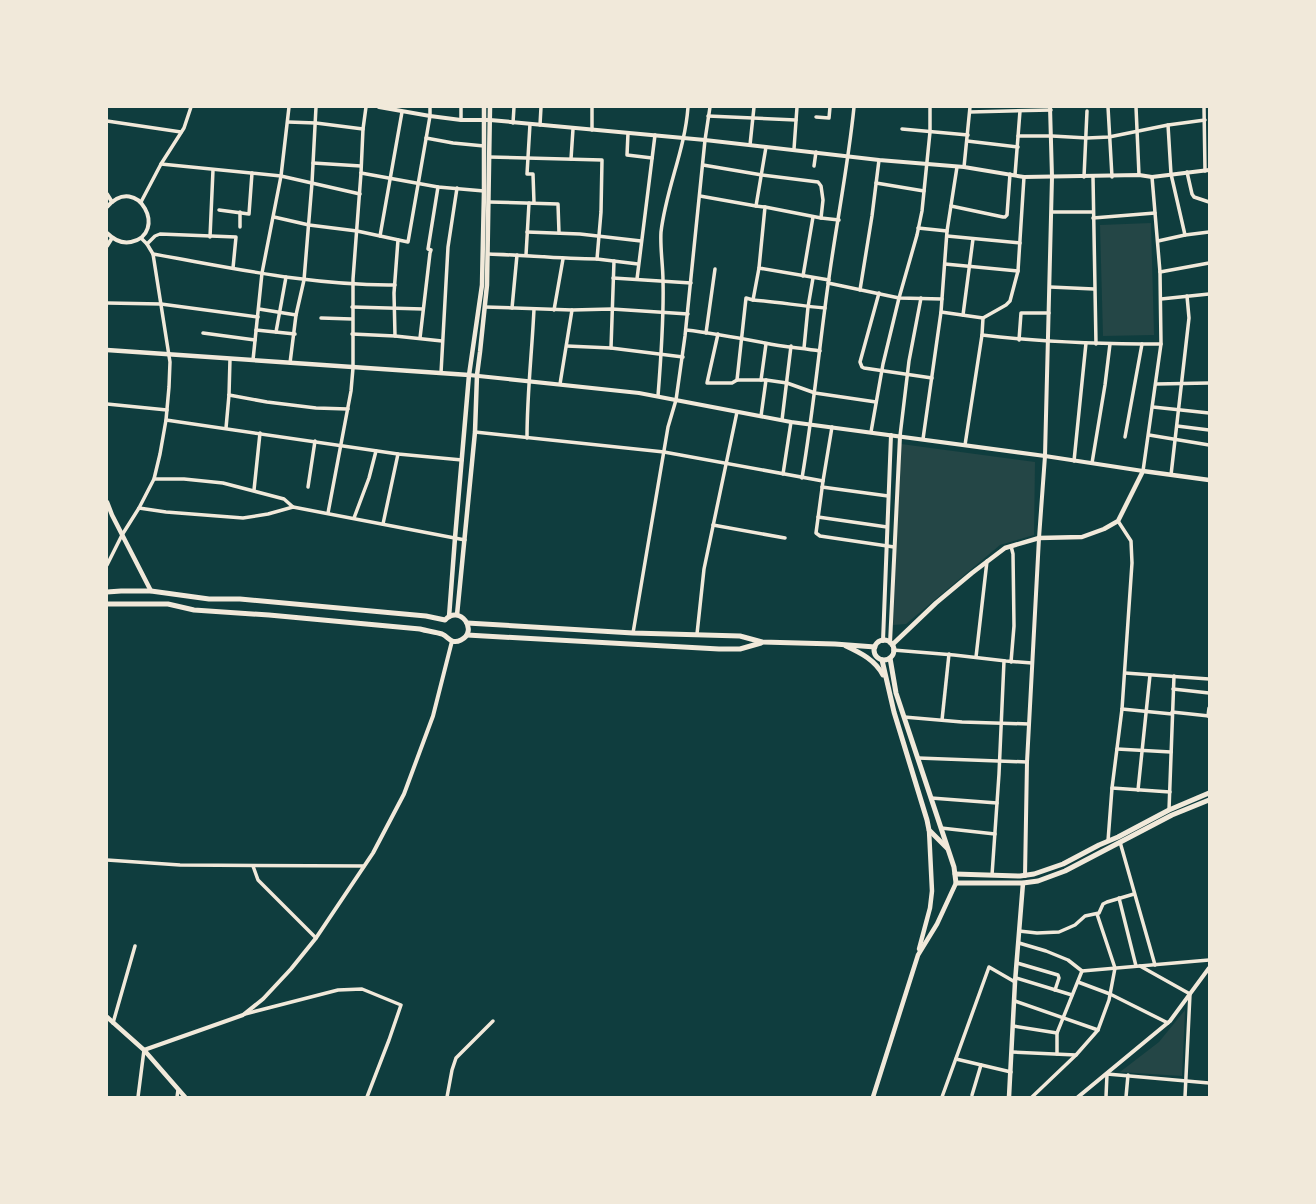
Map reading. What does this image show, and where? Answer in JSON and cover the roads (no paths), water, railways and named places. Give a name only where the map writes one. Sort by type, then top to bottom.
[{"type":"main road","points":[[449,616],[469,375],[477,329],[482,285],[484,107]]},
{"type":"main road","points":[[457,615],[475,432],[477,375],[487,285],[490,107]]},
{"type":"main road","points":[[107,350],[469,375]]},
{"type":"main road","points":[[918,954],[937,924],[956,883],[948,848],[894,684],[890,658],[892,646],[936,603],[1005,548],[1039,538],[1082,536],[1104,530],[1118,521],[1143,471],[1209,480]]},
{"type":"main road","points":[[107,502],[112,515],[151,591]]},
{"type":"main road","points":[[107,592],[151,591],[209,599],[240,599],[426,616],[445,620],[449,616],[457,615],[468,623],[633,634],[740,636],[762,642],[875,647]]},
{"type":"main road","points":[[107,604],[168,604],[194,610],[420,629],[444,635],[447,639],[458,642],[467,635],[468,623]]},
{"type":"main road","points":[[467,635],[733,649],[740,649],[762,642]]},
{"type":"main road","points":[[873,1097],[918,954],[930,908],[932,891],[929,830],[927,820],[894,712],[882,660],[876,656],[874,650],[876,644],[883,641],[892,646]]},
{"type":"main road","points":[[844,645],[862,654],[876,665],[883,674],[888,685]]},
{"type":"main road","points":[[882,660],[890,658]]},
{"type":"main road","points":[[955,874],[1025,876],[1034,874],[1063,864],[1169,810],[1209,793]]},
{"type":"main road","points":[[956,883],[1023,883],[1038,881],[1064,871],[1172,815],[1209,800]]},
{"type":"main road","points":[[929,830],[948,848]]},
{"type":"main road","points":[[1009,1097],[1014,1026],[1014,1001],[1023,883]]},
{"type":"main road","points":[[107,1018],[144,1050],[185,1097]]},
{"type":"street","points":[[141,202],[161,164],[181,132],[191,107]]},
{"type":"street","points":[[253,360],[262,273],[274,218],[281,176],[289,107]]},
{"type":"street","points":[[290,363],[296,315],[304,280],[312,183],[316,107]]},
{"type":"street","points":[[328,513],[351,391],[353,368],[353,285],[363,129],[366,107]]},
{"type":"street","points":[[379,107],[461,120],[490,120],[573,129],[654,135],[879,160],[957,167],[1013,175],[1052,177],[1139,175],[1152,177],[1207,170],[1204,107],[1209,113]]},
{"type":"street","points":[[380,236],[390,178],[406,107]]},
{"type":"street","points":[[274,218],[357,231],[408,242],[430,116],[430,107]]},
{"type":"street","points":[[461,107],[461,120]]},
{"type":"street","points":[[513,123],[514,107]]},
{"type":"street","points":[[540,125],[541,107]]},
{"type":"street","points":[[592,107],[592,130]]},
{"type":"street","points":[[658,396],[663,312],[661,233],[666,206],[684,139],[688,107]]},
{"type":"street","points":[[633,634],[668,427],[676,400],[688,314],[704,140],[710,107]]},
{"type":"street","points":[[750,145],[754,107]]},
{"type":"street","points":[[794,150],[797,107]]},
{"type":"street","points":[[816,117],[829,118],[830,107]]},
{"type":"street","points":[[802,478],[811,425],[828,282],[849,156],[854,107]]},
{"type":"street","points":[[871,432],[882,371],[899,298],[918,228],[924,191],[930,132],[930,107]]},
{"type":"street","points":[[964,168],[968,141],[970,107]]},
{"type":"street","points":[[1108,107],[1112,176]]},
{"type":"street","points":[[1136,107],[1139,175]]},
{"type":"street","points":[[970,112],[1020,111],[1050,108],[1052,136],[1052,212],[1045,456],[1027,762],[1025,876]]},
{"type":"street","points":[[951,206],[1005,217],[1007,215],[1018,146],[1020,111]]},
{"type":"street","points":[[1084,177],[1087,138],[1087,111]]},
{"type":"street","points":[[708,116],[796,120]]},
{"type":"street","points":[[1018,136],[1087,138],[1137,132],[1168,125],[1204,120]]},
{"type":"street","points":[[107,121],[181,132]]},
{"type":"street","points":[[288,122],[316,123],[363,129]]},
{"type":"street","points":[[526,255],[533,174],[527,174],[530,124]]},
{"type":"street","points":[[1168,125],[1171,174],[1185,235]]},
{"type":"street","points":[[571,159],[573,129]]},
{"type":"street","points":[[902,129],[968,135]]},
{"type":"street","points":[[628,133],[627,155],[652,158]]},
{"type":"street","points":[[637,280],[654,135]]},
{"type":"street","points":[[426,138],[453,143],[484,146]]},
{"type":"street","points":[[968,141],[1018,146]]},
{"type":"street","points":[[756,206],[766,147]]},
{"type":"street","points":[[814,166],[816,152]]},
{"type":"street","points":[[489,157],[602,160],[600,236],[596,259]]},
{"type":"street","points":[[860,290],[871,224],[879,160]]},
{"type":"street","points":[[313,163],[361,166]]},
{"type":"street","points":[[161,164],[281,176],[360,194]]},
{"type":"street","points":[[702,165],[819,184],[821,186],[823,200],[821,218]]},
{"type":"street","points":[[922,439],[942,312],[947,234],[957,167]]},
{"type":"street","points":[[210,237],[213,170]]},
{"type":"street","points":[[1188,172],[1192,194],[1194,197],[1209,202]]},
{"type":"street","points":[[219,210],[249,214],[252,173]]},
{"type":"street","points":[[361,173],[438,187],[484,191]]},
{"type":"street","points":[[942,312],[982,318],[1006,306],[1010,301],[1018,271],[1024,176]]},
{"type":"street","points":[[1092,177],[1096,344]]},
{"type":"street","points":[[469,375],[529,380],[658,396],[791,422],[1045,456],[1143,471],[1161,344],[1160,272],[1152,177]]},
{"type":"street","points":[[876,184],[924,191]]},
{"type":"street","points":[[420,338],[431,250],[428,249],[438,187]]},
{"type":"street","points":[[441,373],[448,248],[457,188]]},
{"type":"street","points":[[107,194],[112,202]]},
{"type":"street","points":[[700,196],[813,217],[839,220]]},
{"type":"street","points":[[107,207],[112,202],[123,197],[136,199],[141,202],[148,212],[149,224],[146,232],[141,238],[134,242],[118,242],[107,233]]},
{"type":"street","points":[[489,202],[558,204],[559,233]]},
{"type":"street","points":[[754,300],[759,268],[764,207]]},
{"type":"street","points":[[240,212],[240,226]]},
{"type":"street","points":[[1052,212],[1093,212]]},
{"type":"street","points":[[1093,218],[1155,213]]},
{"type":"street","points":[[803,276],[813,217]]},
{"type":"street","points":[[918,228],[973,238],[1020,243]]},
{"type":"street","points":[[527,232],[600,236],[641,241]]},
{"type":"street","points":[[1158,241],[1185,235],[1209,232]]},
{"type":"street","points":[[147,244],[155,236],[160,234],[236,237],[233,268]]},
{"type":"street","points":[[107,246],[112,238]]},
{"type":"street","points":[[107,565],[122,535],[139,508],[154,479],[166,420],[170,369],[153,254],[141,238]]},
{"type":"street","points":[[963,315],[973,238]]},
{"type":"street","points":[[395,336],[394,308],[398,240]]},
{"type":"street","points":[[153,254],[304,280],[353,285],[395,285]]},
{"type":"street","points":[[488,254],[526,255],[563,259],[596,259],[638,264]]},
{"type":"street","points":[[512,308],[518,255]]},
{"type":"street","points":[[554,310],[563,259]]},
{"type":"street","points":[[611,348],[614,261]]},
{"type":"street","points":[[945,264],[1018,271]]},
{"type":"street","points":[[1160,272],[1209,264]]},
{"type":"street","points":[[759,268],[813,278],[899,298],[942,299]]},
{"type":"street","points":[[706,333],[715,269]]},
{"type":"street","points":[[276,332],[286,277]]},
{"type":"street","points":[[613,278],[663,280],[691,283]]},
{"type":"street","points":[[804,348],[808,306],[813,278]]},
{"type":"street","points":[[1050,287],[1094,289]]},
{"type":"street","points":[[879,294],[860,362],[862,367],[932,378]]},
{"type":"street","points":[[1161,299],[1209,294]]},
{"type":"street","points":[[1171,475],[1189,318],[1187,296]]},
{"type":"street","points":[[737,380],[746,298],[792,303],[798,306],[825,308]]},
{"type":"street","points":[[921,298],[907,375],[900,436],[894,548],[892,646],[976,658],[1032,663]]},
{"type":"street","points":[[107,303],[161,304],[258,317]]},
{"type":"street","points":[[352,307],[423,309]]},
{"type":"street","points":[[485,307],[554,310],[612,309],[688,314]]},
{"type":"street","points":[[258,309],[296,315]]},
{"type":"street","points":[[527,438],[534,309]]},
{"type":"street","points":[[560,384],[572,310]]},
{"type":"street","points":[[1019,340],[1021,313],[1049,313]]},
{"type":"street","points":[[321,318],[352,319]]},
{"type":"street","points":[[965,445],[982,335],[982,318]]},
{"type":"street","points":[[256,330],[294,334]]},
{"type":"street","points":[[686,330],[718,334],[766,344],[791,346],[820,351]]},
{"type":"street","points":[[203,334],[255,340]]},
{"type":"street","points":[[352,334],[395,336],[442,341]]},
{"type":"street","points":[[718,334],[707,383],[732,383],[737,380],[766,380],[787,383],[814,393],[876,402]]},
{"type":"street","points":[[982,335],[1019,340],[1096,344],[1161,344]]},
{"type":"street","points":[[1074,461],[1086,343]]},
{"type":"street","points":[[761,380],[766,344]]},
{"type":"street","points":[[1092,463],[1110,344]]},
{"type":"street","points":[[1125,437],[1142,344]]},
{"type":"street","points":[[567,346],[611,348],[661,353],[682,357]]},
{"type":"street","points":[[782,420],[791,346]]},
{"type":"street","points":[[226,428],[230,359]]},
{"type":"street","points":[[761,416],[766,380]]},
{"type":"street","points":[[1156,384],[1209,383]]},
{"type":"street","points":[[229,395],[267,402],[316,408],[348,409]]},
{"type":"street","points":[[107,404],[167,410]]},
{"type":"street","points":[[1153,407],[1209,413]]},
{"type":"street","points":[[697,634],[704,569],[725,462],[737,412]]},
{"type":"street","points":[[166,420],[398,454],[462,460]]},
{"type":"street","points":[[783,474],[791,422]]},
{"type":"street","points":[[1177,426],[1209,430]]},
{"type":"street","points":[[832,427],[816,531],[820,536],[894,548]]},
{"type":"street","points":[[475,432],[664,452],[823,481]]},
{"type":"street","points":[[254,490],[260,433]]},
{"type":"street","points":[[883,641],[891,435]]},
{"type":"street","points":[[1149,435],[1209,444]]},
{"type":"street","points":[[308,487],[315,441]]},
{"type":"street","points":[[354,518],[369,478],[376,451]]},
{"type":"street","points":[[383,524],[398,454]]},
{"type":"street","points":[[154,479],[184,479],[222,483],[254,490],[284,499],[293,507]]},
{"type":"street","points":[[822,487],[888,496]]},
{"type":"street","points":[[139,508],[166,512],[243,518],[268,514],[293,507],[465,540]]},
{"type":"street","points":[[107,518],[112,515]]},
{"type":"street","points":[[818,517],[887,527]]},
{"type":"street","points":[[1108,841],[1112,788],[1122,709],[1132,563],[1131,542],[1118,521]]},
{"type":"street","points":[[713,526],[785,538]]},
{"type":"street","points":[[1011,546],[1013,554],[1014,626],[1011,662]]},
{"type":"street","points":[[976,658],[987,562]]},
{"type":"street","points":[[243,1015],[263,999],[291,969],[316,938],[373,853],[404,794],[433,716],[452,641]]},
{"type":"street","points":[[942,720],[949,654]]},
{"type":"street","points":[[992,875],[1000,761],[1004,661]]},
{"type":"street","points":[[1124,673],[1209,679]]},
{"type":"street","points":[[1138,790],[1150,674]]},
{"type":"street","points":[[1169,810],[1174,676]]},
{"type":"street","points":[[1173,689],[1209,693]]},
{"type":"street","points":[[1122,709],[1209,716],[1209,708]]},
{"type":"street","points":[[904,717],[962,722],[1029,724]]},
{"type":"street","points":[[1117,749],[1171,752]]},
{"type":"street","points":[[918,758],[1027,762]]},
{"type":"street","points":[[1112,788],[1170,792]]},
{"type":"street","points":[[931,798],[997,803]]},
{"type":"street","points":[[941,828],[995,834]]},
{"type":"street","points":[[1118,837],[1155,965]]},
{"type":"street","points":[[107,860],[180,865],[364,866]]},
{"type":"street","points":[[253,866],[258,880],[316,938]]},
{"type":"street","points":[[1032,1097],[1076,1055],[1098,1030],[1110,994],[1115,968],[1098,914],[1103,904],[1134,894]]},
{"type":"street","points":[[1119,898],[1138,966],[1190,994]]},
{"type":"street","points":[[1020,931],[1037,933],[1059,932],[1075,925],[1085,916],[1098,914]]},
{"type":"street","points":[[1019,942],[1046,950],[1068,960],[1082,971],[1209,960]]},
{"type":"street","points":[[113,1023],[135,946]]},
{"type":"street","points":[[1017,963],[1058,975],[1059,978],[1055,990]]},
{"type":"street","points":[[942,1097],[989,967],[1016,980],[1072,995]]},
{"type":"street","points":[[1078,1097],[1168,1023],[1209,968]]},
{"type":"street","points":[[1057,1054],[1057,1033],[1082,971]]},
{"type":"street","points":[[1078,982],[1110,994],[1168,1023]]},
{"type":"street","points":[[138,1097],[144,1050],[243,1015],[338,990],[362,989],[401,1005],[367,1097]]},
{"type":"street","points":[[1185,1097],[1190,994]]},
{"type":"street","points":[[1014,1001],[1098,1030]]},
{"type":"street","points":[[447,1097],[456,1058],[493,1021]]},
{"type":"street","points":[[1014,1026],[1057,1033]]},
{"type":"street","points":[[1012,1052],[1076,1055]]},
{"type":"street","points":[[956,1059],[1010,1072]]},
{"type":"street","points":[[972,1095],[981,1065]]},
{"type":"street","points":[[1107,1074],[1209,1083]]},
{"type":"street","points":[[1106,1097],[1107,1074]]},
{"type":"street","points":[[1126,1097],[1128,1075]]},
{"type":"street","points":[[177,1097],[178,1090]]}]
